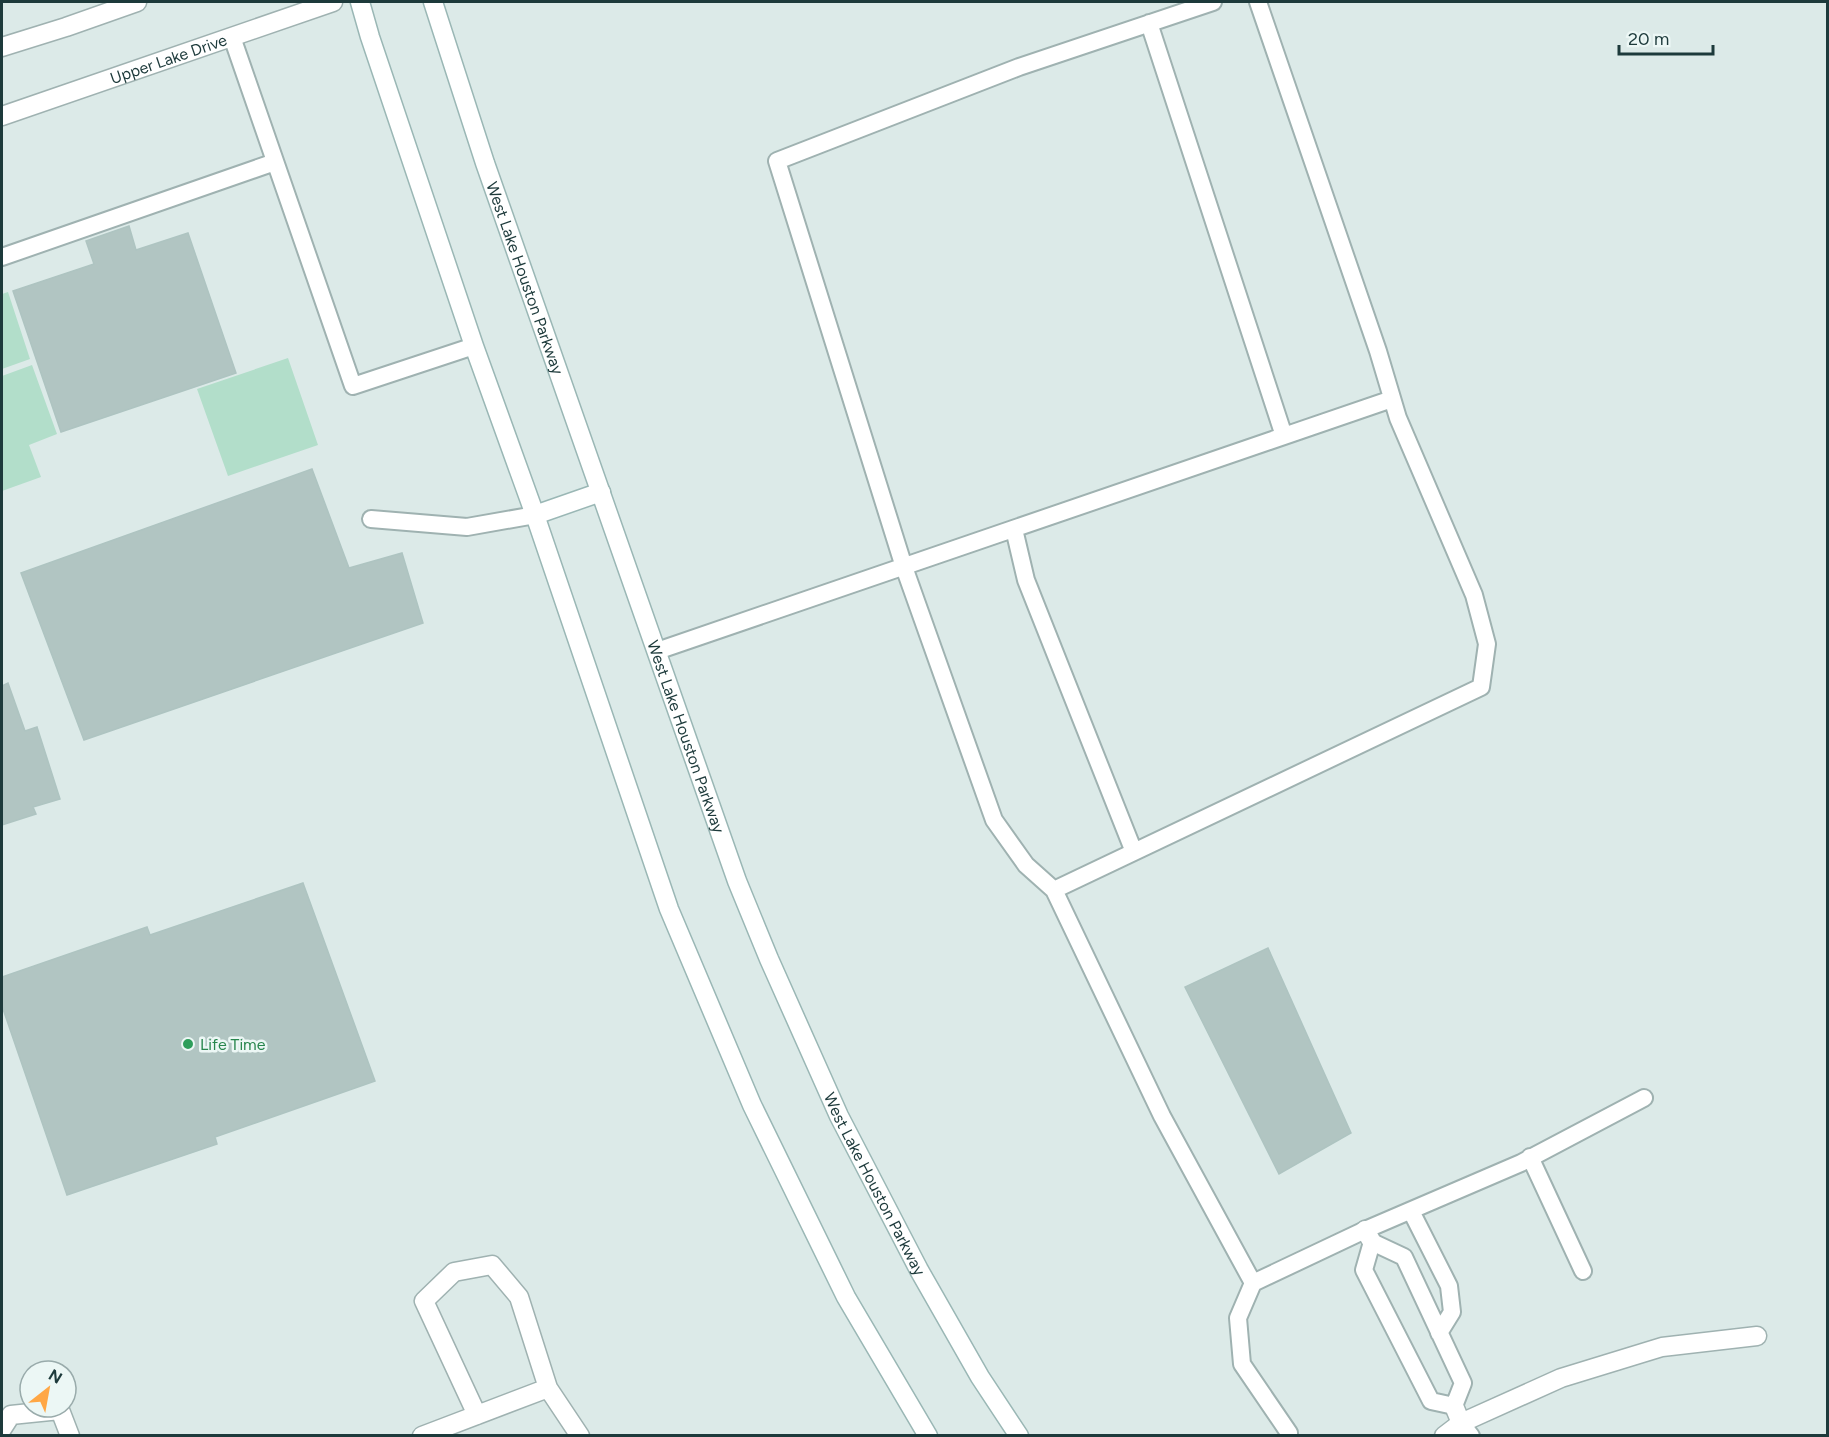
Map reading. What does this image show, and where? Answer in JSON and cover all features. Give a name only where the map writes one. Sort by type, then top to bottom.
[{"type":"main road","points":[[2,47],[137,2]]},
{"type":"main road","name":"Upper Lake Drive","points":[[2,116],[333,2]]},
{"type":"main road","points":[[360,2],[474,346],[535,515],[669,909],[748,1094],[846,1297],[928,1436]]},
{"type":"main road","name":"West Lake Houston Parkway","points":[[433,2],[485,163],[737,881],[839,1116],[919,1270],[980,1377],[1019,1436]]},
{"type":"main road","points":[[535,515],[601,492]]},
{"type":"main road","points":[[477,1415],[424,1301],[454,1272],[492,1265],[519,1297],[548,1388],[580,1436]]},
{"type":"main road","points":[[1444,1436],[1466,1429],[1561,1378],[1662,1347],[1757,1336]]},
{"type":"main road","points":[[422,1436],[548,1388]]},
{"type":"main road","points":[[1454,1406],[1466,1429]]},
{"type":"main road","points":[[2,1429],[11,1415],[60,1410],[70,1436]]},
{"type":"lane","points":[[1213,2],[1019,67],[777,161],[904,567],[994,820],[1026,865],[1054,890],[1162,1116],[1253,1283]]},
{"type":"lane","points":[[1054,890],[1481,687],[1487,644],[1474,595],[1398,418],[1374,340],[1258,2]]},
{"type":"lane","points":[[1149,23],[1284,436]]},
{"type":"lane","points":[[232,37],[353,386],[474,346]]},
{"type":"lane","points":[[2,257],[275,162]]},
{"type":"lane","points":[[657,651],[1392,399]]},
{"type":"lane","points":[[371,519],[467,526],[535,515]]},
{"type":"lane","points":[[1014,529],[1026,580],[1134,852]]},
{"type":"lane","points":[[1289,1432],[1242,1364],[1238,1318],[1253,1283],[1369,1236],[1411,1211],[1521,1163],[1644,1098]]},
{"type":"lane","points":[[1530,1157],[1583,1271]]},
{"type":"lane","points":[[1411,1211],[1449,1286],[1452,1312],[1440,1333]]},
{"type":"lane","points":[[1369,1236],[1404,1257],[1463,1383],[1454,1406],[1431,1401],[1364,1270],[1369,1236]]},
{"type":"green space","points":[[8,292],[30,359],[2,369],[2,294]]},
{"type":"green space","points":[[288,358],[318,445],[228,476],[197,389]]},
{"type":"green space","points":[[32,365],[57,434],[29,445],[41,477],[2,491],[2,376]]},
{"type":"building","points":[[129,226],[136,250],[188,233],[236,373],[61,432],[13,291],[94,264],[86,241]]},
{"type":"building","points":[[312,469],[349,568],[402,553],[423,623],[84,740],[21,573]]},
{"type":"building","points":[[8,683],[25,731],[37,727],[60,799],[33,807],[36,814],[2,825],[2,686]]},
{"type":"building","name":"Life Time","points":[[303,883],[375,1081],[215,1137],[217,1144],[67,1195],[2,1006],[2,977],[147,927],[150,935]]},
{"type":"building","points":[[1268,948],[1351,1133],[1279,1174],[1185,987]]},
{"type":"place","name":"Life Time","points":[[188,1044]]}]
